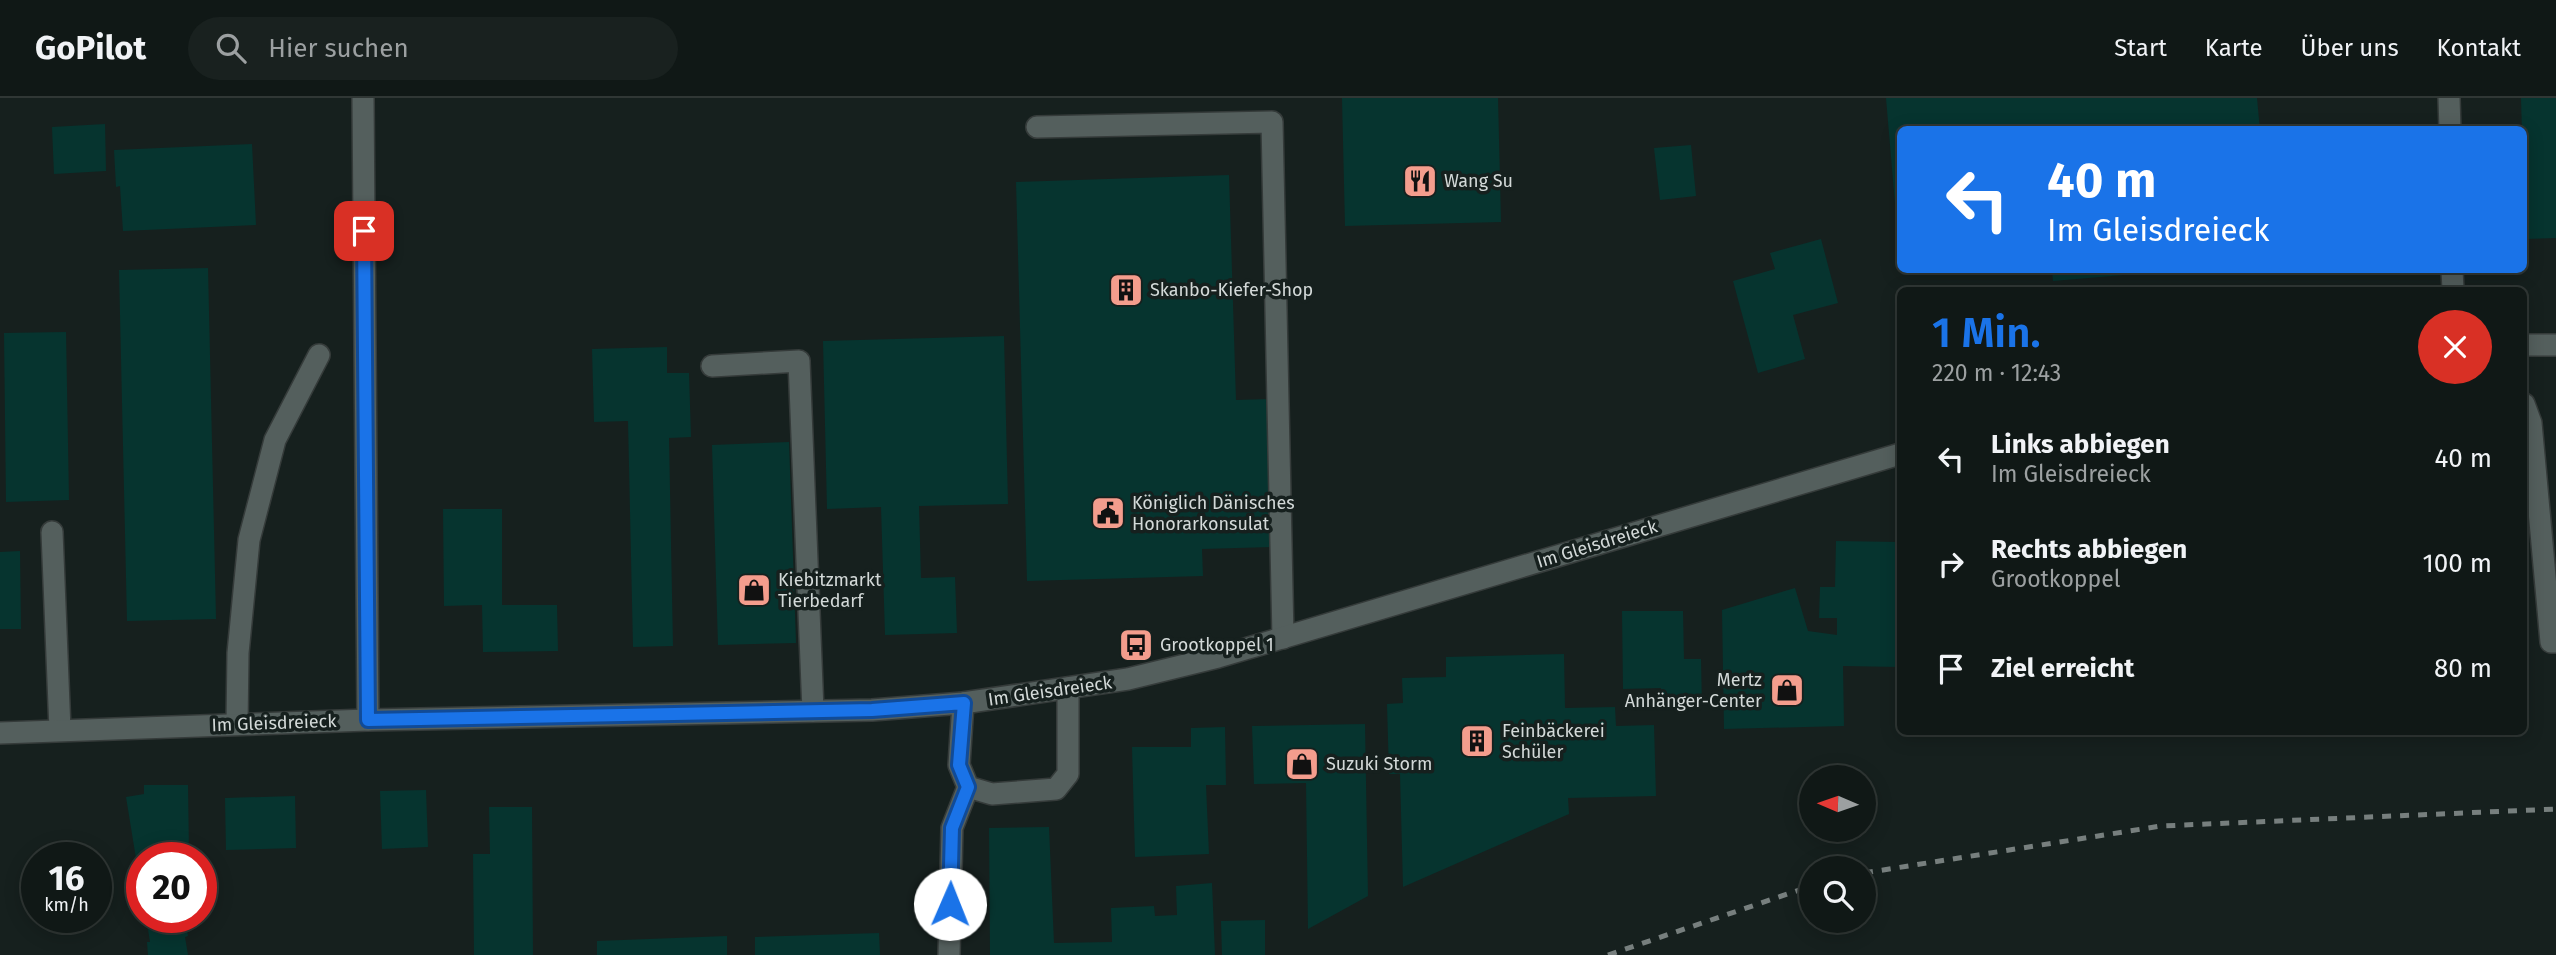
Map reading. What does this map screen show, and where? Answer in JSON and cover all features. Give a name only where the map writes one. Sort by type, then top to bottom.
[{"type":"street","points":[[363,98],[368,720]]},
{"type":"street","points":[[2449,98],[2450,126]]},
{"type":"street","points":[[1037,127],[1272,122],[1283,638]]},
{"type":"street","points":[[2527,345],[2556,345]]},
{"type":"street","points":[[237,724],[238,653],[249,540],[275,440],[319,355]]},
{"type":"street","points":[[712,366],[799,361],[813,711]]},
{"type":"street","points":[[2527,411],[2532,423],[2551,642],[2556,642]]},
{"type":"street","name":"Im Gleisdreieck","points":[[0,733],[368,720],[813,711],[964,703],[1128,680],[1283,638],[1897,455]]},
{"type":"street","points":[[52,532],[60,730]]},
{"type":"street","points":[[968,787],[992,794],[1056,789],[1068,774],[1068,688]]},
{"type":"street","points":[[949,955],[952,828],[968,787],[959,765],[964,703]]},
{"type":"building","points":[[1342,98],[1498,98],[1501,222],[1345,226]]},
{"type":"building","points":[[1886,98],[2257,98],[2260,126],[1897,126],[1897,227]]},
{"type":"building","points":[[2521,98],[2556,98],[2556,238],[2527,239],[2527,126],[2522,126]]},
{"type":"building","points":[[105,124],[106,171],[54,174],[52,127]]},
{"type":"building","points":[[252,144],[256,225],[123,231],[114,150]]},
{"type":"building","points":[[1691,145],[1696,196],[1660,200],[1654,148]]},
{"type":"building","name":"Skanbo-Kiefer-Shop","points":[[1229,175],[1236,400],[1270,399],[1274,547],[1202,549],[1203,576],[1027,581],[1016,182]]},
{"type":"building","points":[[1821,239],[1838,303],[1793,315],[1805,359],[1758,373],[1733,281],[1775,269],[1770,253]]},
{"type":"building","points":[[208,268],[216,619],[127,621],[119,270]]},
{"type":"building","points":[[2052,273],[2147,273],[2053,281]]},
{"type":"building","points":[[66,332],[69,500],[6,502],[4,333]]},
{"type":"building","points":[[1004,336],[1008,504],[919,506],[921,578],[955,577],[957,633],[885,635],[881,507],[827,509],[823,341]]},
{"type":"building","points":[[667,347],[667,373],[689,373],[691,437],[669,438],[673,646],[633,647],[628,421],[594,422],[592,349]]},
{"type":"building","points":[[789,442],[796,643],[718,645],[712,445]]},
{"type":"building","points":[[443,509],[502,509],[502,605],[557,605],[558,651],[483,652],[482,605],[444,606]]},
{"type":"building","points":[[1836,541],[1897,542],[1897,667],[1843,666],[1844,726],[1724,729],[1722,610],[1795,588],[1808,631],[1837,635],[1837,618],[1819,618],[1820,587],[1835,587]]},
{"type":"building","points":[[20,551],[21,629],[0,629],[0,552]]},
{"type":"building","points":[[1622,611],[1683,611],[1684,659],[1701,659],[1702,706],[1661,707],[1661,688],[1623,689]]},
{"type":"building","name":"Feinbäckerei Schüler","points":[[1564,654],[1565,708],[1615,707],[1616,726],[1654,725],[1656,796],[1568,798],[1569,814],[1403,887],[1400,774],[1389,774],[1387,704],[1403,703],[1402,678],[1446,677],[1446,657]]},
{"type":"building","points":[[1365,724],[1368,896],[1308,929],[1306,783],[1254,784],[1252,726]]},
{"type":"building","points":[[1225,727],[1226,785],[1206,785],[1209,854],[1135,857],[1132,747],[1191,747],[1191,728]]},
{"type":"building","points":[[144,785],[188,785],[189,842],[133,842],[126,797],[144,794]]},
{"type":"building","points":[[426,790],[428,847],[382,849],[380,791]]},
{"type":"building","points":[[295,796],[296,848],[226,850],[225,798]]},
{"type":"building","points":[[489,807],[532,807],[533,955],[474,955],[473,854],[490,854]]},
{"type":"building","points":[[1049,827],[1054,943],[1112,942],[1111,908],[1154,906],[1155,916],[1177,915],[1176,886],[1212,883],[1215,955],[990,955],[989,828]]},
{"type":"building","points":[[1265,920],[1265,955],[1222,955],[1221,921]]},
{"type":"building","points":[[149,933],[188,933],[185,937],[188,955],[148,955],[147,942],[150,942]]},
{"type":"building","points":[[879,933],[880,955],[755,955],[755,937]]},
{"type":"building","points":[[727,936],[727,955],[597,955],[597,941]]},
{"type":"railway","points":[[1876,871],[2161,826],[2556,809]]},
{"type":"railway","points":[[1608,955],[1799,890]]},
{"type":"place","name":"Wang Su","points":[[1420,181]]},
{"type":"place","name":"Skanbo-Kiefer-Shop","points":[[1126,290]]},
{"type":"place","name":"Königlich Dänisches Honorarkonsulat","points":[[1108,513]]},
{"type":"place","name":"Kiebitzmarkt Tierbedarf","points":[[754,590]]},
{"type":"place","name":"Grootkoppel 1","points":[[1136,645]]},
{"type":"place","name":"Mertz Anhänger-Center","points":[[1787,690]]},
{"type":"place","name":"Feinbäckerei Schüler","points":[[1477,741]]},
{"type":"place","name":"Suzuki Storm","points":[[1302,764]]},
{"type":"route","points":[[364,231],[368,720],[872,710],[964,703],[959,765],[968,787],[952,828],[950,904]]}]
